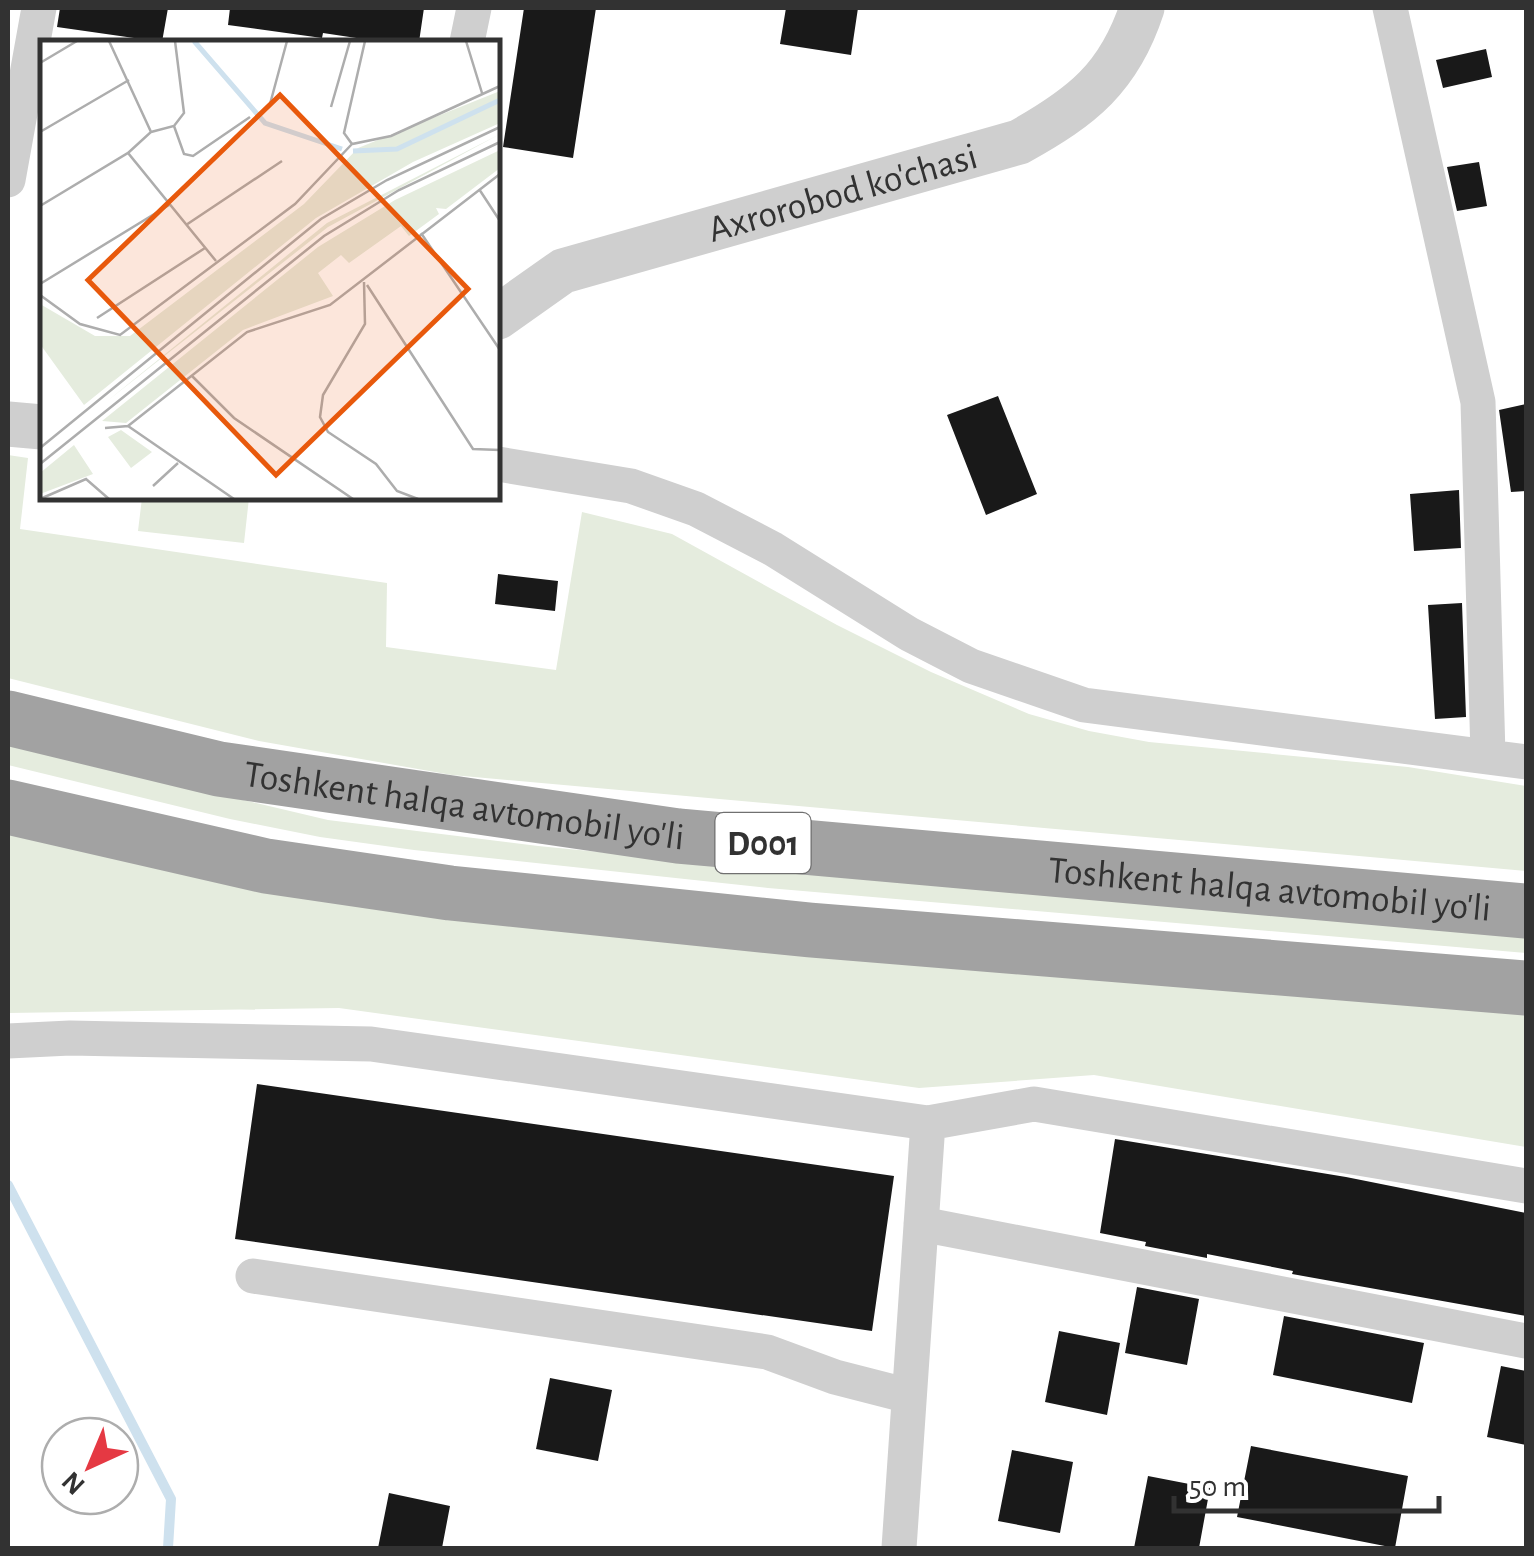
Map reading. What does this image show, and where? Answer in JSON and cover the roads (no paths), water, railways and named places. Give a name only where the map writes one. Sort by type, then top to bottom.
[{"type":"highway","name":"Toshkent halqa avtomobil yo'li","points":[[8,718],[219,769],[678,836],[1526,910]]},
{"type":"highway","name":"Toshkent halqa avtomobil yo'li","points":[[8,807],[266,866],[450,893],[810,930],[1526,988]]},
{"type":"street","points":[[8,180],[38,8]]},
{"type":"street","points":[[467,40],[474,8]]},
{"type":"street","name":"Axrorobod ko'chasi","points":[[500,316],[564,271],[1019,142],[1076,108],[1099,87],[1119,62],[1142,8]]},
{"type":"street","points":[[1390,8],[1478,402],[1488,755]]},
{"type":"street","points":[[8,424],[40,427]]},
{"type":"street","points":[[500,464],[631,486],[696,509],[956,658],[1084,705],[1526,762]]},
{"type":"street","points":[[8,1041],[70,1038],[370,1044],[928,1123],[1034,1104],[1526,1186]]},
{"type":"street","points":[[906,1547],[909,1396],[928,1123]]},
{"type":"street","points":[[921,1224],[1526,1341]]},
{"type":"street","points":[[253,1276],[767,1352],[836,1377],[909,1396]]},
{"type":"waterway","points":[[8,1185],[171,1499],[168,1548]]}]
